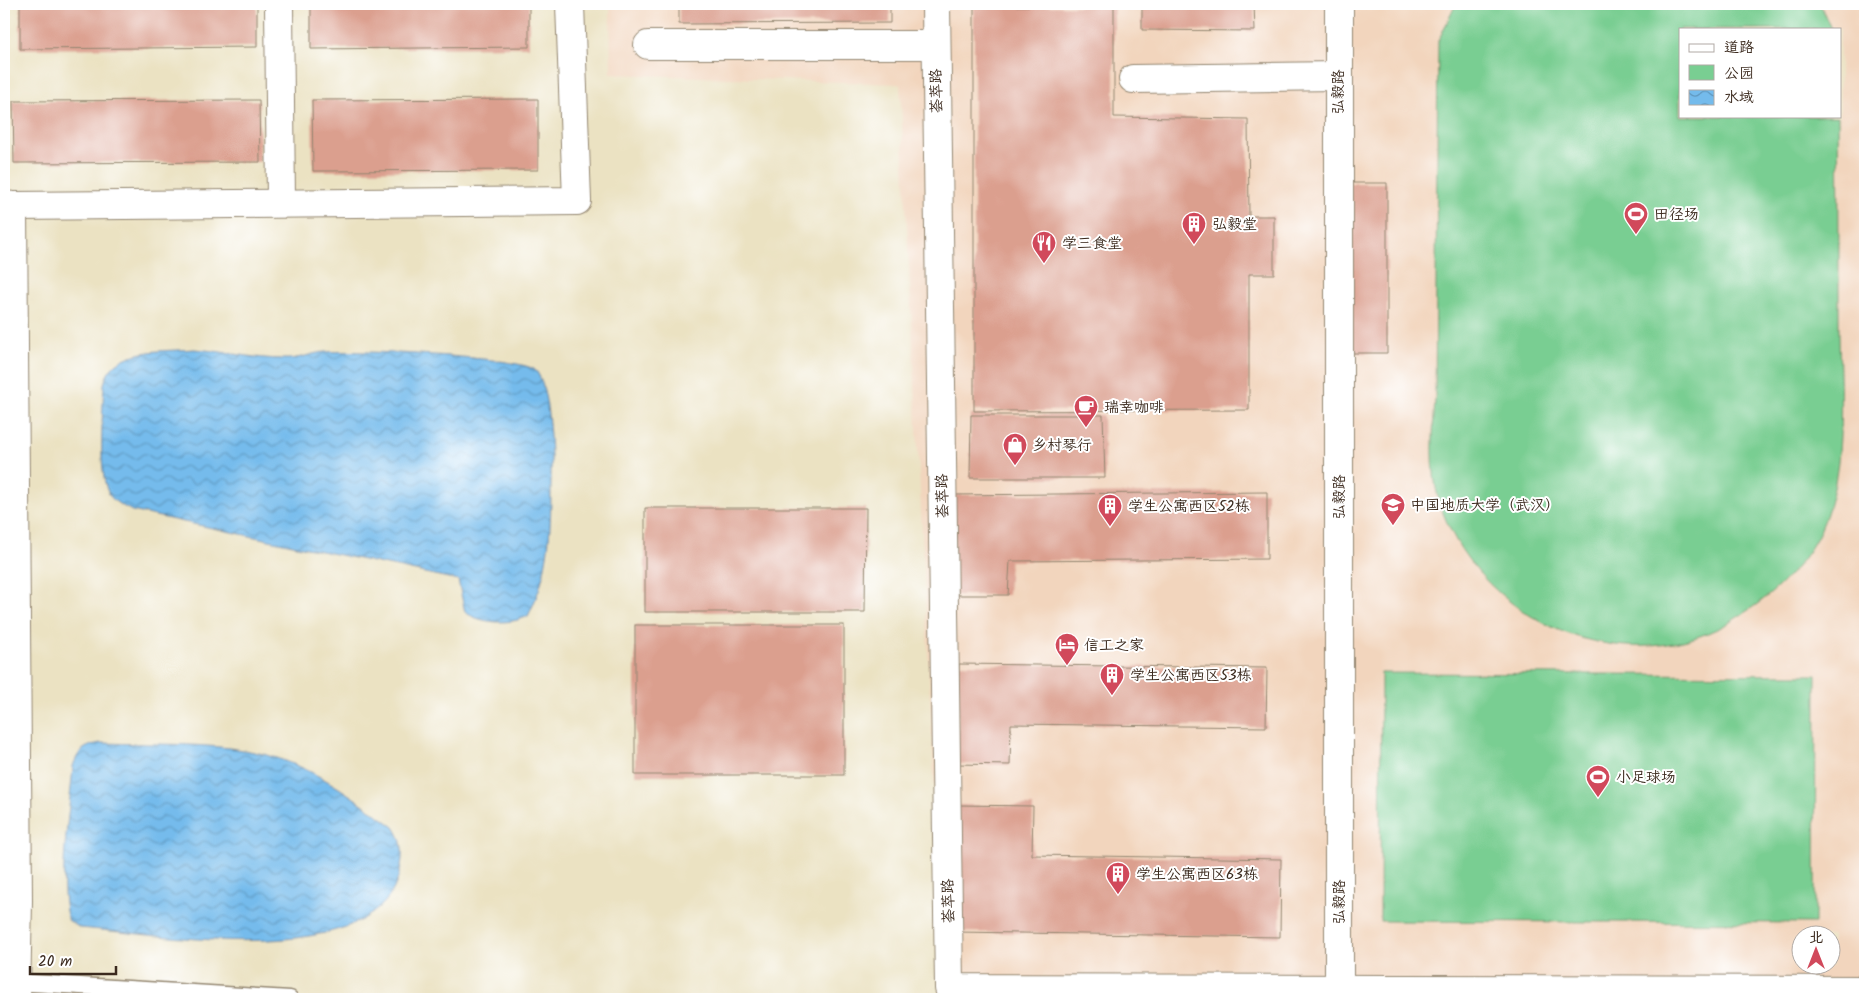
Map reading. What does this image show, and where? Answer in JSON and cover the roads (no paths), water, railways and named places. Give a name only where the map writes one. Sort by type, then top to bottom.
[{"type":"street","points":[[280,4],[281,202]]},
{"type":"street","points":[[16,991],[11,901],[8,205],[577,201],[570,4]]},
{"type":"street","name":"荟萃路","points":[[936,4],[950,988],[1339,994]]},
{"type":"street","name":"弘毅路","points":[[1339,4],[1339,994]]},
{"type":"street","points":[[648,45],[936,45]]},
{"type":"street","points":[[1133,79],[1338,76]]},
{"type":"street","points":[[1339,994],[1865,990]]},
{"type":"lane","points":[[16,991],[290,999]]},
{"type":"water","points":[[194,349],[284,359],[325,352],[434,355],[499,361],[523,365],[535,370],[540,377],[544,389],[549,420],[551,512],[545,565],[536,599],[528,616],[513,621],[496,622],[472,616],[465,612],[458,580],[132,511],[120,505],[110,496],[103,474],[102,425],[104,384],[109,372],[128,357],[141,353]]},
{"type":"water","points":[[101,743],[218,747],[263,754],[298,766],[341,789],[394,827],[402,847],[401,867],[397,881],[378,909],[345,927],[303,937],[255,940],[205,939],[80,928],[68,920],[64,885],[65,844],[73,766],[80,752],[90,746]]},
{"type":"place","name":"田径场","points":[[1636,235]]},
{"type":"place","name":"弘毅堂","points":[[1194,245]]},
{"type":"place","name":"学三食堂","points":[[1044,264]]},
{"type":"place","name":"瑞幸咖啡","points":[[1086,428]]},
{"type":"place","name":"乡村琴行","points":[[1015,466]]},
{"type":"place","name":"中国地质大学（武汉）","points":[[1393,526]]},
{"type":"place","name":"学生公寓西区52栋","points":[[1110,527]]},
{"type":"place","name":"信工之家","points":[[1067,666]]},
{"type":"place","name":"学生公寓西区53栋","points":[[1112,696]]},
{"type":"place","name":"小足球场","points":[[1598,798]]},
{"type":"place","name":"学生公寓西区63栋","points":[[1118,895]]}]
